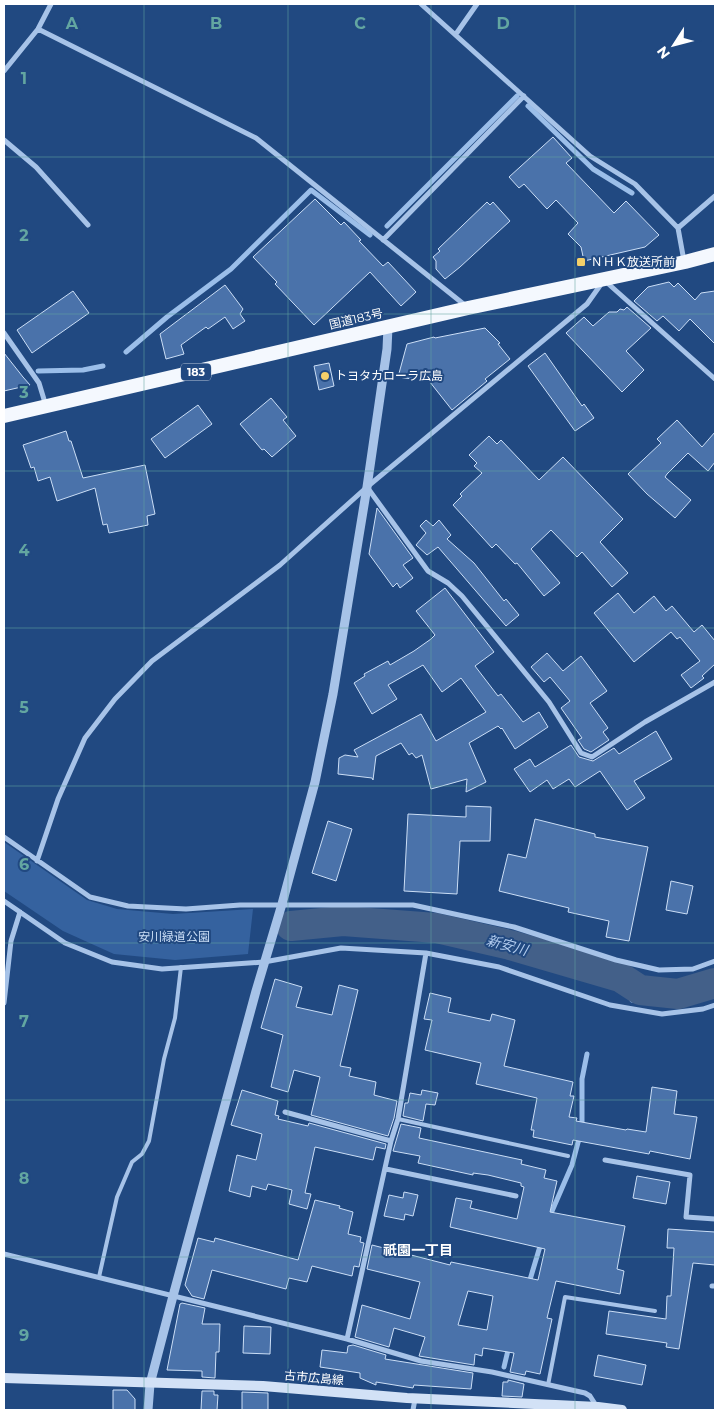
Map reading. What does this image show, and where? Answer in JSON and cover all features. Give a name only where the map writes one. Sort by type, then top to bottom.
[{"type":"highway","name":"国道183号","points":[[4,416],[468,308],[604,280],[715,254]]},
{"type":"main road","name":"古市広島線","points":[[4,1378],[263,1386],[414,1399],[598,1407],[622,1410]]},
{"type":"street","points":[[4,71],[38,28],[51,4]]},
{"type":"street","points":[[421,4],[590,156],[635,184],[678,228],[685,262]]},
{"type":"street","points":[[456,34],[477,4]]},
{"type":"street","points":[[38,28],[256,138],[468,308]]},
{"type":"street","points":[[382,240],[524,96]]},
{"type":"street","points":[[4,140],[36,167],[88,225]]},
{"type":"street","points":[[678,228],[715,196]]},
{"type":"street","points":[[37,861],[58,799],[85,738],[115,699],[152,661],[280,565],[367,487],[587,304],[604,280],[715,378]]},
{"type":"street","points":[[148,1410],[150,1384],[173,1296],[315,782],[333,694],[367,487],[387,349],[388,327]]},
{"type":"street","points":[[4,333],[39,383],[46,406]]},
{"type":"street","points":[[367,487],[428,570],[448,583],[462,596],[549,702],[581,752],[592,757],[645,722],[715,682]]},
{"type":"street","points":[[4,836],[90,897],[128,906],[186,909],[240,904],[413,905],[514,927],[616,960],[659,970],[693,969],[715,961]]},
{"type":"street","points":[[4,901],[64,943],[112,962],[162,969],[264,962],[341,948],[426,953],[499,967],[610,1005],[662,1014],[703,1009],[715,1005]]},
{"type":"street","points":[[4,1003],[11,941],[20,912]]},
{"type":"street","points":[[347,1339],[391,1141],[398,1119],[426,953]]},
{"type":"street","points":[[285,1112],[391,1141]]},
{"type":"street","points":[[605,1160],[690,1175],[686,1217],[715,1219]]},
{"type":"street","points":[[386,1169],[516,1196]]},
{"type":"street","points":[[4,1254],[347,1339],[421,1361],[492,1372],[585,1393],[590,1396],[598,1407]]},
{"type":"street","points":[[413,1410],[414,1399]]},
{"type":"lane","points":[[99,1277],[117,1197],[132,1162],[142,1154],[149,1141],[162,1071],[175,1018],[182,968]]},
{"type":"lane","points":[[398,1119],[568,1156]]},
{"type":"lane","points":[[548,1385],[565,1297],[655,1311]]},
{"type":"green space","name":"安川緑道公園","points":[[4,842],[87,900],[117,909],[173,914],[253,909],[248,954],[175,960],[114,954],[63,931],[4,891]]},
{"type":"building","points":[[553,137],[572,158],[566,163],[614,213],[626,201],[659,235],[645,247],[584,261],[581,247],[568,234],[578,223],[556,200],[547,209],[524,184],[519,188],[509,177]]},
{"type":"building","points":[[315,199],[341,225],[344,222],[383,266],[388,262],[416,292],[401,306],[370,272],[314,325],[275,284],[277,282],[253,257]]},
{"type":"building","points":[[487,202],[490,205],[493,202],[510,221],[445,279],[436,269],[436,261],[433,257],[440,251],[438,249]]},
{"type":"building","points":[[669,282],[674,287],[678,283],[695,300],[701,293],[715,291],[715,344],[690,319],[679,331],[663,316],[657,321],[634,301],[648,287]]},
{"type":"building","points":[[225,285],[243,309],[240,314],[245,321],[233,329],[225,317],[208,329],[206,327],[181,345],[184,354],[166,359],[160,334]]},
{"type":"building","points":[[73,291],[89,313],[32,353],[17,330]]},
{"type":"building","points":[[627,307],[651,328],[626,351],[644,370],[622,392],[566,333],[584,317],[593,326],[609,312],[617,312]]},
{"type":"building","points":[[485,328],[500,343],[498,344],[510,359],[452,410],[422,372],[412,379],[398,377],[407,344]]},
{"type":"building","points":[[4,353],[23,377],[30,385],[4,391]]},
{"type":"building","points":[[545,353],[582,406],[584,404],[594,418],[575,431],[528,366]]},
{"type":"building","points":[[329,363],[334,386],[319,390],[314,366]]},
{"type":"building","points":[[271,398],[287,417],[283,420],[296,436],[272,457],[264,449],[262,450],[240,424]]},
{"type":"building","points":[[198,405],[212,424],[165,458],[151,439]]},
{"type":"building","points":[[677,420],[702,447],[715,432],[715,462],[708,471],[688,453],[667,474],[665,477],[691,500],[675,518],[647,494],[628,474],[661,443],[657,439]]},
{"type":"building","points":[[66,431],[83,478],[145,465],[155,514],[147,516],[148,525],[109,533],[107,524],[103,525],[95,488],[57,501],[50,477],[38,481],[34,467],[31,468],[23,445]]},
{"type":"building","points":[[489,436],[497,444],[501,440],[539,480],[563,457],[623,519],[600,542],[628,573],[612,587],[582,552],[577,557],[551,530],[531,549],[560,583],[544,596],[517,563],[515,564],[496,544],[492,548],[453,505],[462,496],[460,494],[482,473],[474,466],[477,463],[469,455]]},
{"type":"building","points":[[377,508],[413,558],[403,565],[413,578],[400,588],[397,583],[393,587],[369,554]]},
{"type":"building","points":[[426,520],[433,526],[439,520],[451,535],[447,539],[474,563],[504,601],[506,599],[519,615],[506,626],[438,547],[427,555],[416,545],[426,533],[420,526]]},
{"type":"building","points":[[445,588],[494,652],[475,666],[498,696],[501,694],[523,722],[539,712],[548,727],[515,749],[502,728],[498,726],[469,743],[486,782],[466,792],[467,779],[431,789],[422,755],[416,758],[412,753],[409,755],[401,743],[376,756],[373,780],[372,778],[338,774],[339,758],[345,755],[358,757],[354,750],[421,714],[436,741],[486,712],[461,678],[442,692],[423,665],[388,685],[397,699],[372,714],[354,683],[365,676],[364,674],[388,661],[390,665],[414,651],[435,635],[416,611]]},
{"type":"building","points":[[618,593],[634,613],[654,596],[666,611],[672,606],[694,632],[702,625],[715,641],[715,664],[702,676],[704,678],[691,688],[681,675],[700,661],[680,637],[677,639],[671,632],[634,662],[594,613]]},
{"type":"building","points":[[547,653],[563,671],[581,656],[607,691],[590,703],[608,728],[603,732],[609,740],[591,752],[584,749],[578,740],[582,738],[561,708],[570,701],[550,677],[544,682],[531,667]]},
{"type":"building","points":[[656,731],[672,759],[634,781],[645,798],[627,810],[600,771],[575,787],[569,779],[553,789],[547,780],[530,792],[514,769],[530,759],[535,767],[571,745],[579,757],[593,761],[614,748],[619,754]]},
{"type":"building","points":[[466,806],[491,807],[490,841],[460,841],[457,894],[404,891],[408,814],[466,817]]},
{"type":"building","points":[[535,819],[595,834],[595,837],[648,847],[629,941],[606,937],[609,921],[568,912],[569,908],[499,891],[508,854],[526,858]]},
{"type":"building","points":[[328,821],[352,829],[336,881],[312,873]]},
{"type":"building","points":[[671,881],[693,886],[687,914],[666,910]]},
{"type":"building","points":[[275,979],[302,987],[296,1007],[332,1015],[339,985],[358,990],[340,1066],[351,1068],[349,1076],[376,1082],[374,1095],[397,1101],[388,1136],[311,1115],[320,1077],[294,1070],[288,1092],[271,1087],[283,1035],[261,1028]]},
{"type":"building","points":[[430,993],[451,998],[448,1012],[490,1021],[492,1014],[515,1020],[504,1066],[573,1082],[570,1096],[574,1096],[569,1117],[577,1118],[576,1121],[646,1132],[652,1087],[677,1091],[674,1114],[697,1117],[690,1159],[650,1151],[649,1154],[573,1140],[572,1145],[533,1137],[534,1130],[531,1130],[537,1098],[476,1084],[481,1063],[425,1050],[432,1020],[424,1019]]},
{"type":"building","points":[[242,1090],[278,1101],[275,1115],[279,1116],[278,1119],[308,1126],[309,1123],[386,1144],[385,1149],[376,1147],[373,1160],[315,1147],[305,1193],[311,1194],[307,1209],[289,1204],[292,1190],[268,1184],[266,1190],[252,1186],[250,1197],[229,1191],[237,1155],[256,1160],[262,1134],[231,1125]]},
{"type":"building","points":[[422,1090],[438,1093],[435,1105],[426,1104],[423,1121],[403,1116],[405,1103],[408,1103],[410,1093],[421,1095]]},
{"type":"building","points":[[401,1124],[421,1128],[419,1138],[522,1160],[521,1164],[546,1170],[544,1178],[557,1181],[550,1212],[625,1226],[617,1269],[624,1271],[620,1294],[556,1281],[547,1318],[552,1319],[540,1374],[526,1371],[525,1375],[510,1372],[514,1353],[483,1348],[482,1356],[475,1354],[474,1365],[419,1356],[425,1337],[394,1328],[389,1347],[355,1337],[362,1305],[410,1319],[420,1282],[367,1269],[372,1245],[450,1265],[451,1262],[538,1280],[545,1249],[450,1227],[456,1198],[472,1201],[470,1208],[517,1219],[524,1187],[521,1186],[521,1183],[488,1175],[473,1173],[473,1175],[418,1163],[420,1156],[393,1151]],"holes":[[[468,1291],[493,1296],[487,1330],[458,1325]]]},
{"type":"building","points":[[637,1176],[670,1182],[666,1204],[633,1198]]},
{"type":"building","points":[[404,1192],[418,1195],[413,1216],[405,1214],[404,1220],[384,1216],[389,1195],[403,1198]]},
{"type":"building","points":[[315,1200],[340,1206],[339,1208],[353,1212],[348,1234],[361,1237],[360,1242],[364,1243],[359,1267],[354,1266],[352,1276],[312,1266],[307,1282],[289,1278],[286,1289],[212,1270],[204,1299],[192,1296],[185,1285],[198,1238],[214,1242],[215,1238],[298,1260]]},
{"type":"building","points":[[668,1229],[715,1232],[715,1265],[693,1263],[679,1349],[666,1347],[667,1343],[606,1334],[609,1311],[666,1319],[667,1296],[671,1296],[674,1248],[667,1248]]},
{"type":"building","points":[[180,1304],[205,1308],[202,1324],[220,1324],[219,1352],[216,1352],[215,1378],[202,1377],[202,1371],[167,1370]]},
{"type":"building","points":[[244,1326],[271,1327],[270,1354],[243,1353]]},
{"type":"building","points":[[353,1345],[386,1355],[385,1359],[473,1373],[471,1389],[414,1385],[413,1388],[376,1382],[376,1385],[360,1378],[360,1373],[320,1367],[322,1350],[347,1353],[348,1346]]},
{"type":"building","points":[[598,1355],[646,1365],[642,1385],[594,1376]]},
{"type":"building","points":[[508,1380],[524,1384],[522,1397],[502,1396],[503,1382],[508,1382]]},
{"type":"building","points":[[113,1390],[127,1390],[135,1399],[135,1410],[113,1410]]},
{"type":"building","points":[[202,1391],[214,1391],[214,1395],[218,1395],[217,1410],[201,1410]]},
{"type":"building","points":[[242,1392],[268,1393],[268,1410],[242,1410]]},
{"type":"waterway","points":[[387,226],[517,96]]},
{"type":"waterway","points":[[528,106],[593,169],[632,193]]},
{"type":"waterway","points":[[126,352],[167,317],[231,269],[311,190],[370,235]]},
{"type":"waterway","points":[[38,371],[83,370],[103,366]]},
{"type":"waterway","name":"新安川","points":[[291,926],[343,921],[436,928],[510,945],[620,977],[640,990],[678,994],[715,983]]},
{"type":"waterway","points":[[632,1000],[640,990]]},
{"type":"waterway","points":[[582,1127],[582,1079],[587,1054]]},
{"type":"waterway","points":[[549,1218],[572,1165],[580,1135]]},
{"type":"waterway","points":[[529,1283],[541,1243]]},
{"type":"waterway","points":[[504,1367],[509,1346]]},
{"type":"place","name":"ＮＨＫ放送所前","points":[[581,262]]},
{"type":"place","name":"トヨタカローラ広島","points":[[325,376]]},
{"type":"district","name":"祇園一丁目","points":[[418,1250]]}]
